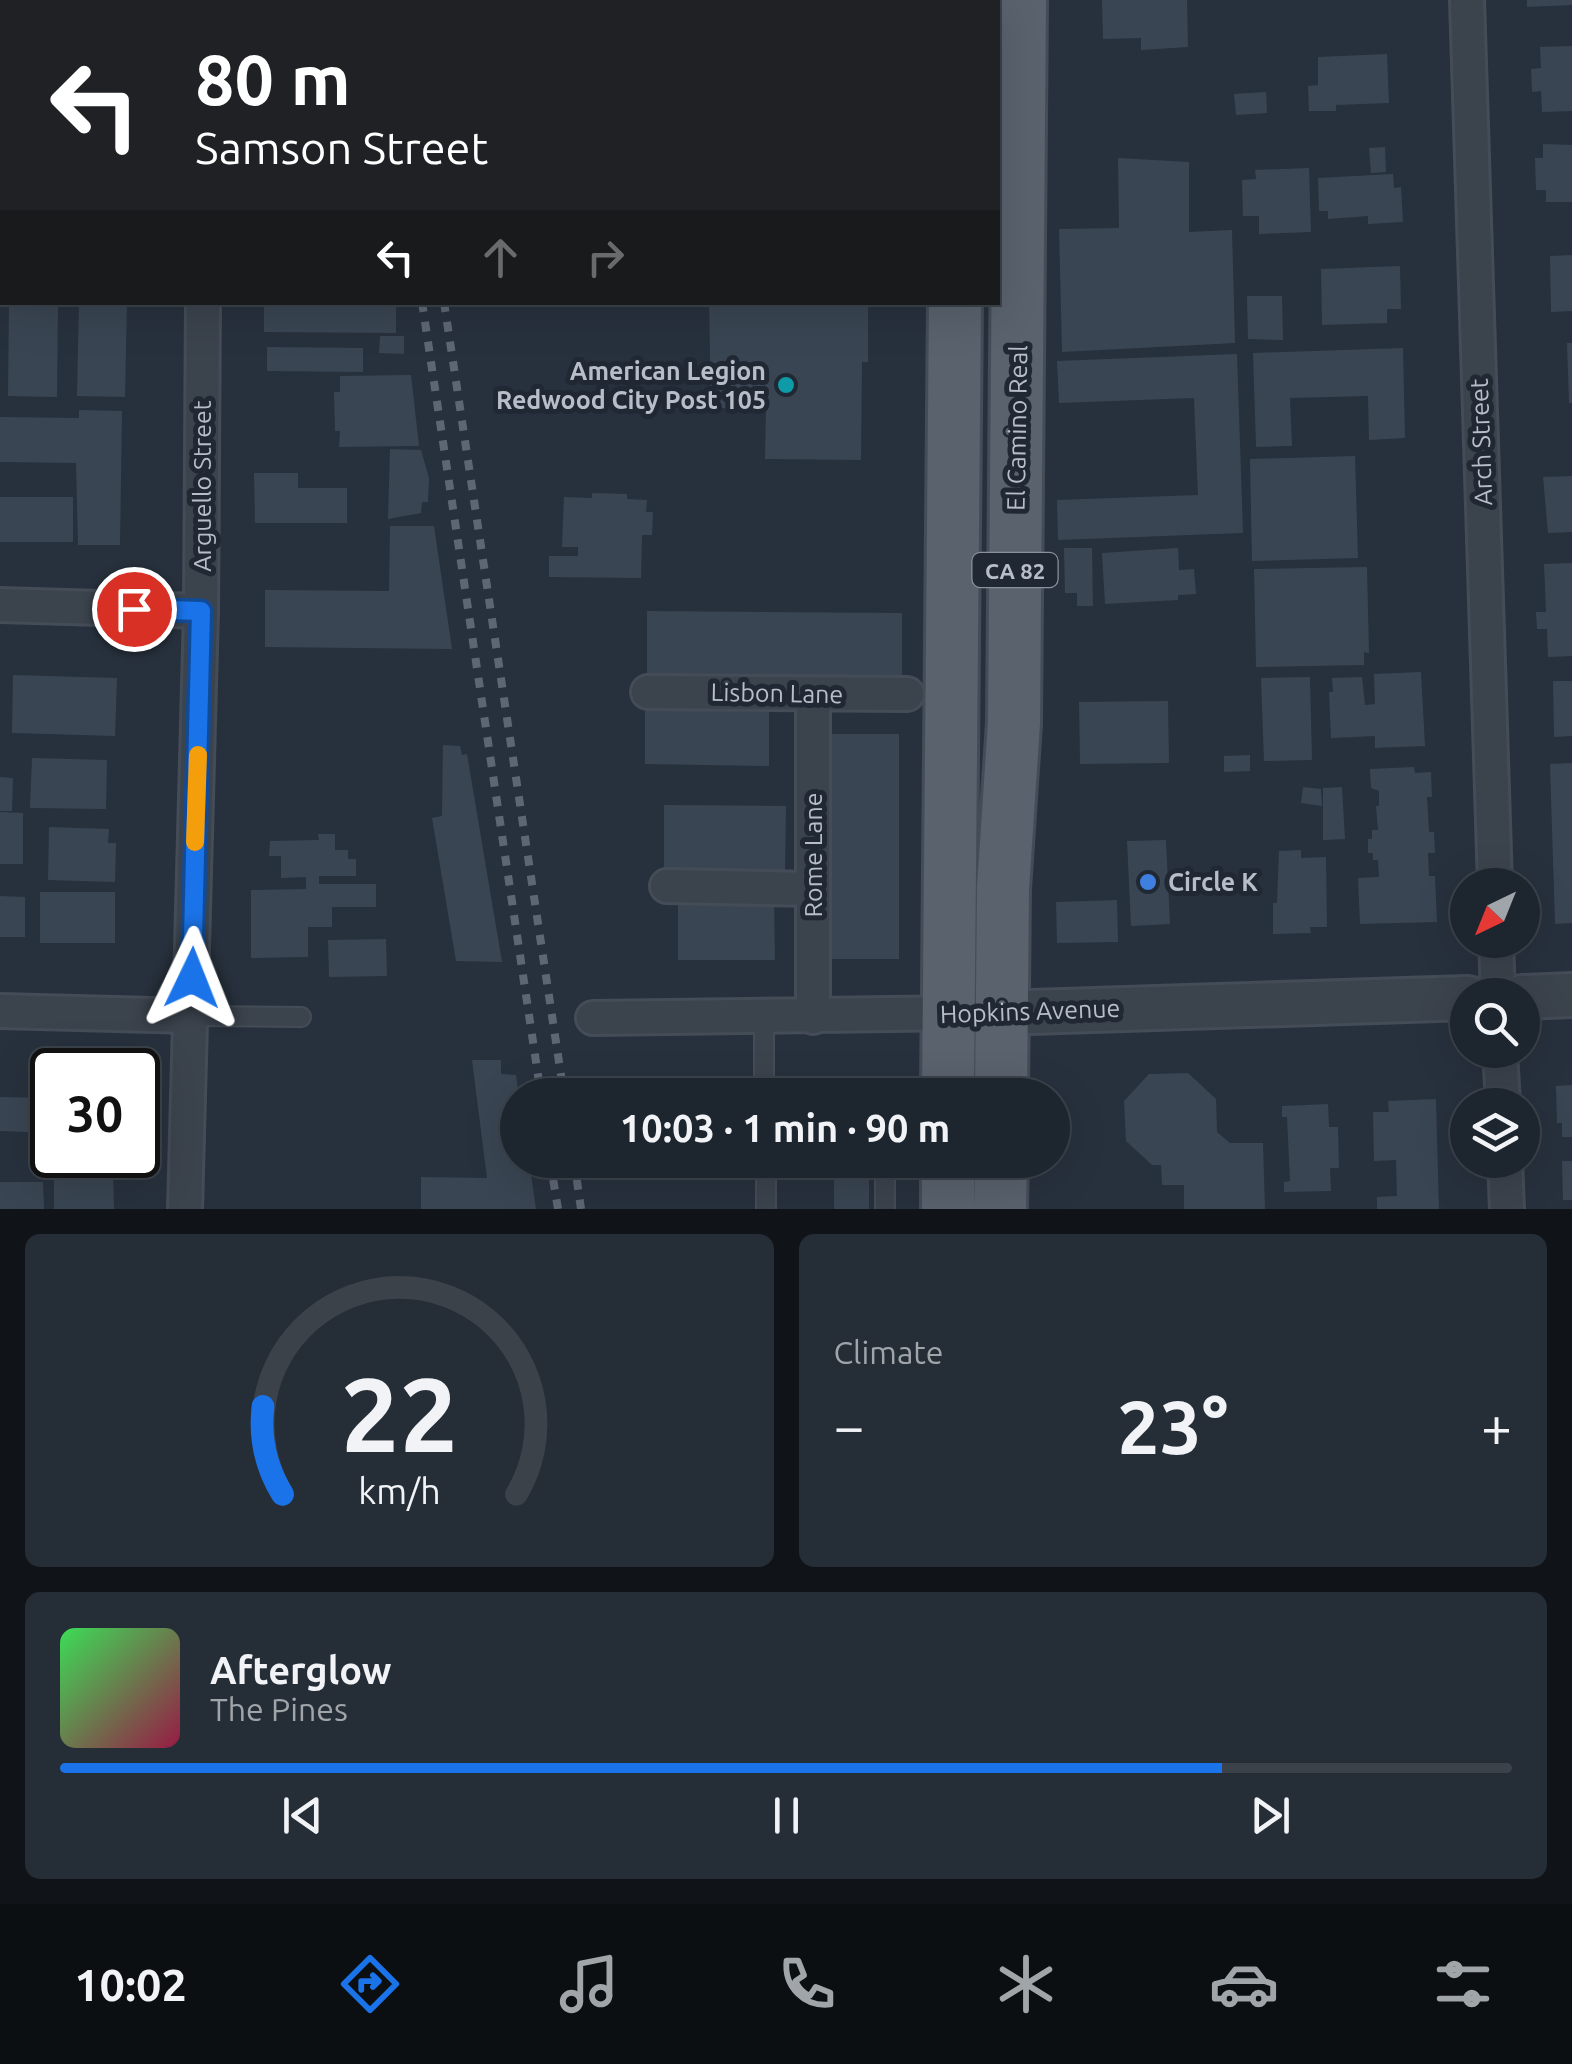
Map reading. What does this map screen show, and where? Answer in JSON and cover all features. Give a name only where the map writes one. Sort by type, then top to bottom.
[{"type":"main road","name":"El Camino Real","points":[[1001,1078],[1004,888],[1014,723],[1020,0]]},
{"type":"main road","name":"CA 82","points":[[948,1078],[954,305]]},
{"type":"main road","points":[[948,1178],[948,1209]]},
{"type":"main road","points":[[1000,1209],[1001,1178]]},
{"type":"street","name":"Arch Street","points":[[1467,0],[1493,868]]},
{"type":"street","name":"Arguello Street","points":[[185,1209],[201,611],[204,305]]},
{"type":"street","points":[[0,606],[201,611]]},
{"type":"street","name":"Lisbon Lane","points":[[648,692],[907,694]]},
{"type":"street","name":"Rome Lane","points":[[813,694],[813,1017]]},
{"type":"street","points":[[667,886],[813,889]]},
{"type":"street","points":[[1540,996],[1572,995]]},
{"type":"street","name":"Hopkins Avenue","points":[[593,1018],[1002,1013],[1450,999]]},
{"type":"street","points":[[0,1011],[191,1016]]},
{"type":"street","points":[[1506,1178],[1507,1209]]},
{"type":"lane","points":[[191,1016],[301,1017]]},
{"type":"lane","points":[[764,1018],[764,1078]]},
{"type":"lane","points":[[766,1178],[766,1209]]},
{"type":"lane","points":[[885,1178],[885,1209]]},
{"type":"building","points":[[1102,0],[1187,0],[1188,47],[1141,50],[1141,38],[1103,39]]},
{"type":"building","points":[[1527,0],[1572,0],[1572,5],[1527,7]]},
{"type":"building","points":[[1572,46],[1572,111],[1542,112],[1541,91],[1532,92],[1531,69],[1541,68],[1540,47]]},
{"type":"building","points":[[1387,54],[1389,103],[1336,105],[1336,111],[1309,111],[1308,86],[1318,85],[1318,57]]},
{"type":"building","points":[[1266,92],[1267,113],[1236,115],[1234,94]]},
{"type":"building","points":[[1543,144],[1572,145],[1572,202],[1546,202],[1546,190],[1536,190],[1535,158],[1543,158]]},
{"type":"building","points":[[1385,147],[1386,172],[1371,173],[1369,148]]},
{"type":"building","points":[[1118,158],[1189,162],[1189,232],[1232,230],[1235,343],[1062,352],[1059,229],[1119,228]]},
{"type":"building","points":[[1309,168],[1311,232],[1259,234],[1259,216],[1243,216],[1242,180],[1256,179],[1255,170]]},
{"type":"building","points":[[1393,174],[1394,188],[1401,187],[1403,222],[1368,224],[1368,216],[1328,219],[1328,211],[1319,211],[1318,178]]},
{"type":"building","points":[[1572,255],[1572,311],[1551,312],[1550,256]]},
{"type":"building","points":[[1400,266],[1401,309],[1387,309],[1387,323],[1322,325],[1321,269]]},
{"type":"building","points":[[1247,296],[1282,296],[1283,340],[1248,339]]},
{"type":"building","points":[[9,305],[58,305],[57,397],[8,396]]},
{"type":"building","points":[[79,305],[127,305],[125,397],[77,396]]},
{"type":"building","points":[[264,305],[396,305],[396,333],[264,332]]},
{"type":"building","name":"American Legion Redwood City Post 105","points":[[709,305],[868,305],[868,362],[862,362],[861,460],[765,459],[766,408],[711,408]]},
{"type":"building","points":[[380,336],[404,336],[404,354],[379,353]]},
{"type":"building","points":[[1567,343],[1572,343],[1572,403],[1569,403]]},
{"type":"building","points":[[267,347],[363,348],[363,372],[267,371]]},
{"type":"building","points":[[1403,348],[1405,438],[1369,440],[1368,396],[1290,398],[1292,446],[1256,447],[1253,353]]},
{"type":"building","points":[[1237,354],[1243,533],[1058,540],[1057,500],[1198,495],[1194,398],[1059,403],[1057,361]]},
{"type":"building","points":[[411,375],[419,446],[339,447],[334,392],[340,392],[340,376]]},
{"type":"building","points":[[79,410],[122,411],[120,545],[78,545],[76,463],[0,462],[0,417],[79,418]]},
{"type":"building","points":[[390,449],[421,450],[429,478],[428,502],[422,502],[421,513],[388,519]]},
{"type":"building","points":[[1355,456],[1358,558],[1252,561],[1250,459]]},
{"type":"building","points":[[254,473],[298,473],[298,488],[347,488],[347,523],[255,523]]},
{"type":"building","points":[[1572,476],[1572,532],[1548,533],[1543,477]]},
{"type":"building","points":[[592,493],[627,494],[627,499],[647,500],[646,512],[653,512],[652,535],[642,535],[641,578],[549,577],[549,556],[578,556],[578,547],[562,547],[564,497],[592,498]]},
{"type":"building","points":[[0,497],[73,497],[73,542],[0,542]]},
{"type":"building","points":[[390,526],[434,526],[452,649],[265,647],[265,590],[389,591]]},
{"type":"building","points":[[1064,548],[1092,548],[1093,606],[1077,606],[1077,593],[1065,593]]},
{"type":"building","points":[[1178,548],[1179,570],[1194,569],[1196,594],[1178,595],[1178,600],[1105,604],[1102,553]]},
{"type":"building","points":[[1572,563],[1572,656],[1548,657],[1547,629],[1537,629],[1536,612],[1546,612],[1544,564]]},
{"type":"building","points":[[1367,567],[1369,653],[1364,652],[1364,665],[1256,667],[1254,569]]},
{"type":"building","points":[[647,611],[902,613],[902,681],[647,678]]},
{"type":"building","points":[[1421,672],[1425,746],[1375,748],[1375,736],[1331,738],[1332,678],[1362,677],[1365,705],[1375,704],[1374,674]]},
{"type":"building","points":[[13,675],[117,678],[115,736],[12,733]]},
{"type":"building","points":[[1310,677],[1312,760],[1264,761],[1261,678]]},
{"type":"building","points":[[1553,681],[1572,681],[1572,736],[1554,737]]},
{"type":"building","points":[[1168,701],[1169,763],[1080,764],[1079,702]]},
{"type":"building","points":[[645,707],[769,708],[769,766],[645,764]]},
{"type":"building","points":[[832,734],[899,734],[899,959],[832,959]]},
{"type":"building","points":[[443,745],[460,746],[462,755],[467,754],[502,962],[456,961],[432,818],[442,816]]},
{"type":"building","points":[[1250,755],[1250,771],[1224,772],[1224,756]]},
{"type":"building","points":[[32,758],[107,760],[106,809],[30,808]]},
{"type":"building","points":[[1572,763],[1572,923],[1555,924],[1550,764]]},
{"type":"building","points":[[1414,767],[1415,773],[1431,772],[1432,797],[1427,797],[1435,853],[1428,853],[1429,876],[1435,876],[1437,922],[1360,924],[1358,878],[1379,877],[1378,860],[1368,853],[1368,839],[1372,839],[1372,830],[1378,830],[1379,806],[1379,791],[1371,788],[1370,769]]},
{"type":"building","points":[[0,777],[13,778],[12,811],[0,811]]},
{"type":"building","points":[[1303,787],[1321,789],[1322,806],[1301,803]]},
{"type":"building","points":[[1342,787],[1345,839],[1323,840],[1323,788]]},
{"type":"building","points":[[664,805],[786,806],[785,873],[664,871]]},
{"type":"building","points":[[0,812],[23,813],[23,864],[0,864]]},
{"type":"building","points":[[49,827],[109,829],[108,843],[116,843],[115,882],[48,880]]},
{"type":"building","points":[[318,834],[335,834],[335,850],[348,850],[348,859],[356,859],[356,876],[319,876],[319,884],[376,884],[376,907],[332,907],[332,927],[308,927],[308,957],[251,958],[251,890],[306,889],[306,877],[281,878],[281,856],[269,856],[270,841],[319,840]]},
{"type":"building","name":"Circle K","points":[[1166,840],[1170,924],[1131,926],[1127,841]]},
{"type":"building","points":[[1301,850],[1301,858],[1326,857],[1327,927],[1310,927],[1311,933],[1273,934],[1279,851]]},
{"type":"building","points":[[40,892],[115,892],[115,943],[40,943]]},
{"type":"building","points":[[0,896],[25,897],[25,937],[0,937]]},
{"type":"building","points":[[678,900],[774,900],[775,960],[678,960]]},
{"type":"building","points":[[1117,900],[1118,942],[1057,943],[1056,902]]},
{"type":"building","points":[[386,939],[387,976],[329,977],[328,940]]},
{"type":"building","points":[[472,1060],[501,1060],[501,1074],[516,1075],[516,1078],[500,1078],[500,1178],[532,1178],[536,1209],[421,1209],[421,1177],[487,1178]]},
{"type":"building","points":[[1188,1073],[1216,1099],[1217,1132],[1230,1143],[1263,1143],[1265,1209],[1184,1209],[1184,1185],[1162,1185],[1161,1165],[1152,1165],[1126,1141],[1124,1101],[1149,1074]]},
{"type":"building","points":[[1572,1085],[1572,1137],[1562,1137],[1562,1123],[1557,1123],[1556,1086]]},
{"type":"building","points":[[0,1097],[30,1098],[30,1132],[0,1131]]},
{"type":"building","points":[[1436,1099],[1439,1209],[1377,1209],[1377,1197],[1397,1196],[1396,1160],[1374,1161],[1373,1112],[1389,1112],[1388,1101]]},
{"type":"building","points":[[1328,1104],[1329,1127],[1338,1127],[1339,1168],[1330,1168],[1331,1191],[1284,1192],[1284,1182],[1290,1181],[1287,1117],[1282,1117],[1282,1106]]},
{"type":"building","points":[[1562,1161],[1572,1161],[1572,1200],[1563,1200]]},
{"type":"building","points":[[54,1178],[113,1178],[114,1209],[54,1209]]},
{"type":"building","points":[[834,1178],[869,1178],[869,1209],[834,1209]]},
{"type":"building","points":[[0,1182],[43,1182],[44,1209],[0,1209]]},
{"type":"railway","points":[[422,305],[538,1078]]},
{"type":"railway","points":[[444,305],[561,1078]]},
{"type":"railway","points":[[553,1178],[558,1209]]},
{"type":"railway","points":[[577,1178],[581,1209]]},
{"type":"slow traffic","points":[[195,842],[198,755]]},
{"type":"place","name":"American Legion Redwood City Post 105","points":[[786,385]]},
{"type":"place","name":"Circle K","points":[[1148,882]]},
{"type":"route","points":[[134,609],[201,611],[192,978]]}]
